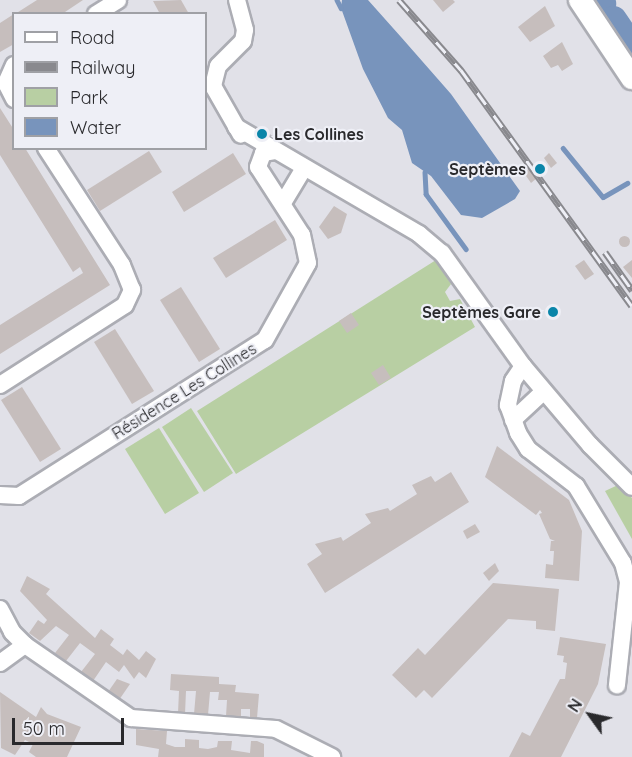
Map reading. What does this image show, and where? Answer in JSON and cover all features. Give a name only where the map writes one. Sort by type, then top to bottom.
[{"type":"main road","points":[[580,0],[632,78]]},
{"type":"street","points":[[99,12],[118,0]]},
{"type":"street","name":"Résidence Les Collines","points":[[0,495],[18,496],[265,340],[308,263],[303,235],[213,86],[218,66],[243,41],[245,30],[237,0]]},
{"type":"street","points":[[12,70],[6,83],[12,95]]},
{"type":"street","points":[[236,127],[274,152],[419,234],[442,254],[523,366],[632,487]]},
{"type":"street","points":[[0,385],[125,304],[132,290],[122,265],[47,150]]},
{"type":"street","points":[[258,160],[262,153],[274,152]]},
{"type":"street","points":[[283,203],[304,168]]},
{"type":"street","points":[[523,366],[511,389],[508,405],[513,420],[528,449],[576,486],[623,563],[628,582],[617,685]]},
{"type":"street","points":[[513,420],[544,391]]},
{"type":"street","points":[[0,609],[12,632],[26,645],[131,718],[276,729],[332,757]]},
{"type":"street","points":[[0,663],[26,645]]},
{"type":"green space","points":[[436,260],[451,284],[445,292],[450,301],[460,299],[475,327],[236,474],[197,411]]},
{"type":"green space","points":[[191,408],[233,473],[204,492],[162,427]]},
{"type":"green space","points":[[159,428],[199,493],[165,514],[125,449]]},
{"type":"green space","points":[[618,485],[632,498],[632,539],[605,491]]},
{"type":"water","points":[[342,0],[368,0],[451,94],[520,191],[515,199],[482,218],[461,215],[431,176],[412,163],[402,130],[388,118],[363,69],[341,8]]},
{"type":"building","points":[[37,0],[83,0],[65,12],[18,12]]},
{"type":"building","points":[[181,0],[188,12],[159,12],[153,1]]},
{"type":"building","points":[[433,0],[453,0],[455,2],[443,12]]},
{"type":"building","points":[[545,6],[555,26],[530,42],[518,27]]},
{"type":"building","points":[[12,15],[12,45],[0,52],[0,23]]},
{"type":"building","points":[[562,42],[573,64],[562,71],[558,65],[551,68],[543,56]]},
{"type":"building","points":[[0,108],[12,127],[12,150],[26,150],[110,285],[0,354],[0,325],[83,273],[80,267],[73,272],[0,155]]},
{"type":"building","points":[[149,151],[162,172],[100,211],[87,190]]},
{"type":"building","points":[[233,153],[246,174],[184,212],[172,192]]},
{"type":"building","points":[[549,153],[557,163],[551,168],[544,158]]},
{"type":"building","points":[[530,168],[537,178],[531,183],[524,173]]},
{"type":"building","points":[[334,206],[347,214],[341,233],[328,239],[319,227]]},
{"type":"building","points":[[275,220],[287,240],[226,278],[213,258]]},
{"type":"building","points":[[624,235],[630,241],[624,247],[618,241]]},
{"type":"building","points":[[584,260],[594,274],[585,280],[575,266]]},
{"type":"building","points":[[632,260],[632,278],[623,267]]},
{"type":"building","points":[[181,287],[220,349],[199,362],[160,300]]},
{"type":"building","points":[[351,313],[359,325],[347,333],[339,321]]},
{"type":"building","points":[[115,329],[154,391],[132,404],[94,342]]},
{"type":"building","points":[[383,365],[391,378],[379,385],[371,373]]},
{"type":"building","points":[[22,387],[61,449],[40,462],[1,400]]},
{"type":"building","points":[[497,446],[569,500],[582,531],[579,581],[545,578],[546,564],[553,565],[554,551],[550,551],[551,541],[555,541],[550,539],[539,514],[542,513],[540,510],[536,515],[485,477]]},
{"type":"building","points":[[451,472],[469,502],[325,593],[307,564],[322,554],[315,544],[341,537],[343,541],[371,523],[365,514],[388,508],[390,511],[417,494],[412,485],[431,476],[435,482]]},
{"type":"building","points":[[475,524],[480,532],[467,539],[463,531]]},
{"type":"building","points":[[495,563],[499,571],[489,581],[483,573]]},
{"type":"building","points":[[27,576],[50,589],[46,594],[95,638],[101,629],[114,639],[110,645],[123,655],[127,649],[139,660],[146,651],[156,659],[146,678],[139,672],[134,679],[124,665],[119,672],[106,662],[93,681],[81,672],[95,654],[80,643],[66,661],[55,653],[69,635],[56,626],[40,641],[29,633],[38,620],[44,624],[47,620],[20,591]]},
{"type":"building","points":[[493,583],[559,589],[555,631],[536,629],[536,621],[508,619],[432,698],[424,690],[416,698],[392,675],[418,648],[425,655]]},
{"type":"building","points":[[560,637],[606,644],[598,684],[561,757],[509,757],[522,732],[530,736],[560,679],[565,679],[567,663],[563,662],[564,656],[557,655]]},
{"type":"building","points":[[171,674],[219,677],[219,684],[236,685],[235,692],[259,694],[257,718],[250,717],[250,709],[241,709],[241,717],[226,716],[227,700],[218,700],[219,692],[210,692],[208,715],[194,714],[196,691],[186,691],[185,714],[178,713],[179,691],[170,690]]},
{"type":"building","points":[[117,679],[130,684],[119,700],[108,692]]},
{"type":"building","points":[[0,692],[36,717],[41,707],[47,714],[81,727],[67,757],[36,757],[29,752],[33,744],[25,740],[15,755],[1,748]]},
{"type":"building","points":[[136,729],[167,731],[166,744],[175,747],[185,747],[185,739],[199,740],[199,748],[208,749],[217,747],[218,741],[232,741],[231,750],[250,753],[251,741],[257,741],[264,744],[264,757],[158,757],[159,749],[136,745]]},
{"type":"waterway","points":[[337,0],[341,8]]},
{"type":"waterway","points":[[613,19],[632,47]]},
{"type":"waterway","points":[[563,148],[603,197],[627,183]]},
{"type":"waterway","points":[[425,172],[426,194],[466,249]]},
{"type":"railway","points":[[399,0],[461,70],[632,306]]},
{"type":"railway","points":[[605,252],[632,290]]},
{"type":"place","name":"Les Collines","points":[[262,134]]},
{"type":"place","name":"Septèmes","points":[[540,169]]},
{"type":"place","name":"Septèmes Gare","points":[[553,312]]}]
